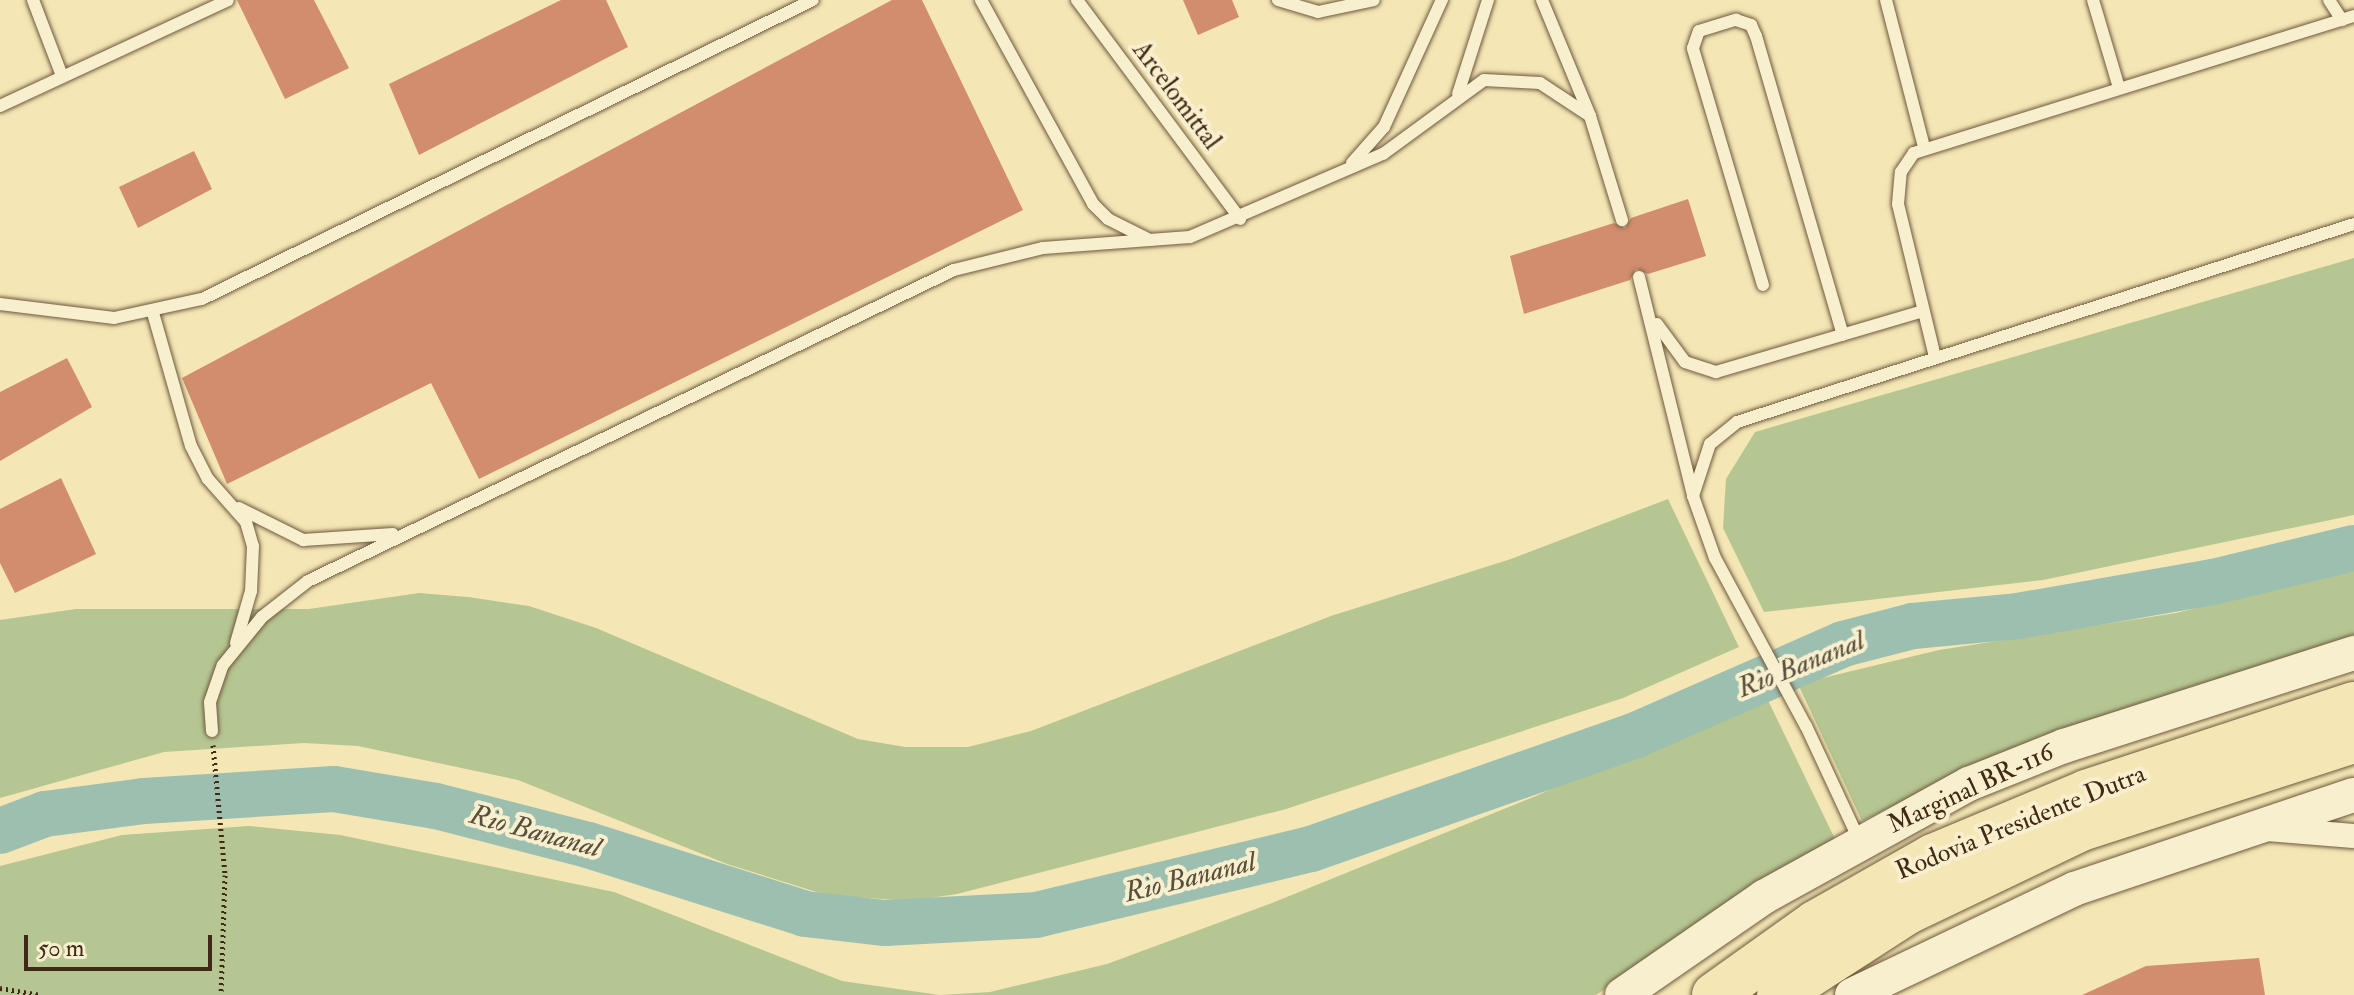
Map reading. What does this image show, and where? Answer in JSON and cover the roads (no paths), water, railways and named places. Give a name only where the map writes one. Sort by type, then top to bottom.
[{"type":"highway","name":"Rodovia Presidente Dutra","points":[[1714,995],[1815,923],[1933,856],[2086,792],[2354,704]]},
{"type":"highway","name":"Rodovia Presidente Dutra","points":[[1779,995],[1906,913],[2081,829],[2354,741]]},
{"type":"main road","name":"Marginal BR-116","points":[[1622,995],[1764,897],[1969,784],[2064,746],[2354,653]]},
{"type":"main road","points":[[1852,995],[2074,889],[2245,828],[2354,795]]},
{"type":"street","points":[[2245,828],[2354,836]]},
{"type":"lane","points":[[33,0],[62,76]]},
{"type":"lane","points":[[0,106],[228,0]]},
{"type":"lane","points":[[0,304],[114,318],[153,313],[202,299],[813,0]]},
{"type":"lane","points":[[981,0],[1093,204],[1131,234],[1157,243]]},
{"type":"lane","name":"Arcelomittal","points":[[1077,0],[1240,219]]},
{"type":"lane","points":[[1278,0],[1318,12],[1374,0]]},
{"type":"lane","points":[[1342,172],[1384,127],[1442,0]]},
{"type":"lane","points":[[1458,94],[1488,0]]},
{"type":"lane","points":[[1542,0],[1590,116],[1622,220]]},
{"type":"lane","points":[[1886,0],[1924,147]]},
{"type":"lane","points":[[2093,0],[2119,88]]},
{"type":"lane","points":[[1935,357],[1898,193],[1904,164],[1924,147],[2348,18],[2329,0]]},
{"type":"lane","points":[[1763,285],[1693,48],[1699,31],[1736,20],[1751,25],[1756,36],[1843,335]]},
{"type":"lane","points":[[235,646],[308,581],[954,270],[1043,248],[1157,243],[1240,219],[1416,136],[1458,94],[1484,80],[1516,78],[1558,91],[1590,116]]},
{"type":"lane","points":[[1693,496],[1703,458],[1725,427],[2354,224]]},
{"type":"lane","points":[[1639,277],[1652,316],[1693,496],[1715,558],[1806,726],[1857,843]]},
{"type":"lane","points":[[1652,316],[1685,362],[1706,372],[1923,311]]},
{"type":"lane","points":[[153,313],[191,446],[246,522],[254,570],[235,646],[214,684],[212,731]]},
{"type":"lane","points":[[229,502],[303,540],[408,532]]},
{"type":"waterway","name":"Rio Bananal","points":[[0,831],[45,814],[144,801],[334,789],[436,806],[588,845],[805,914],[885,923],[1036,915],[1311,849],[1636,735],[1843,644],[1913,626],[2018,616],[2213,582],[2354,548]]}]
